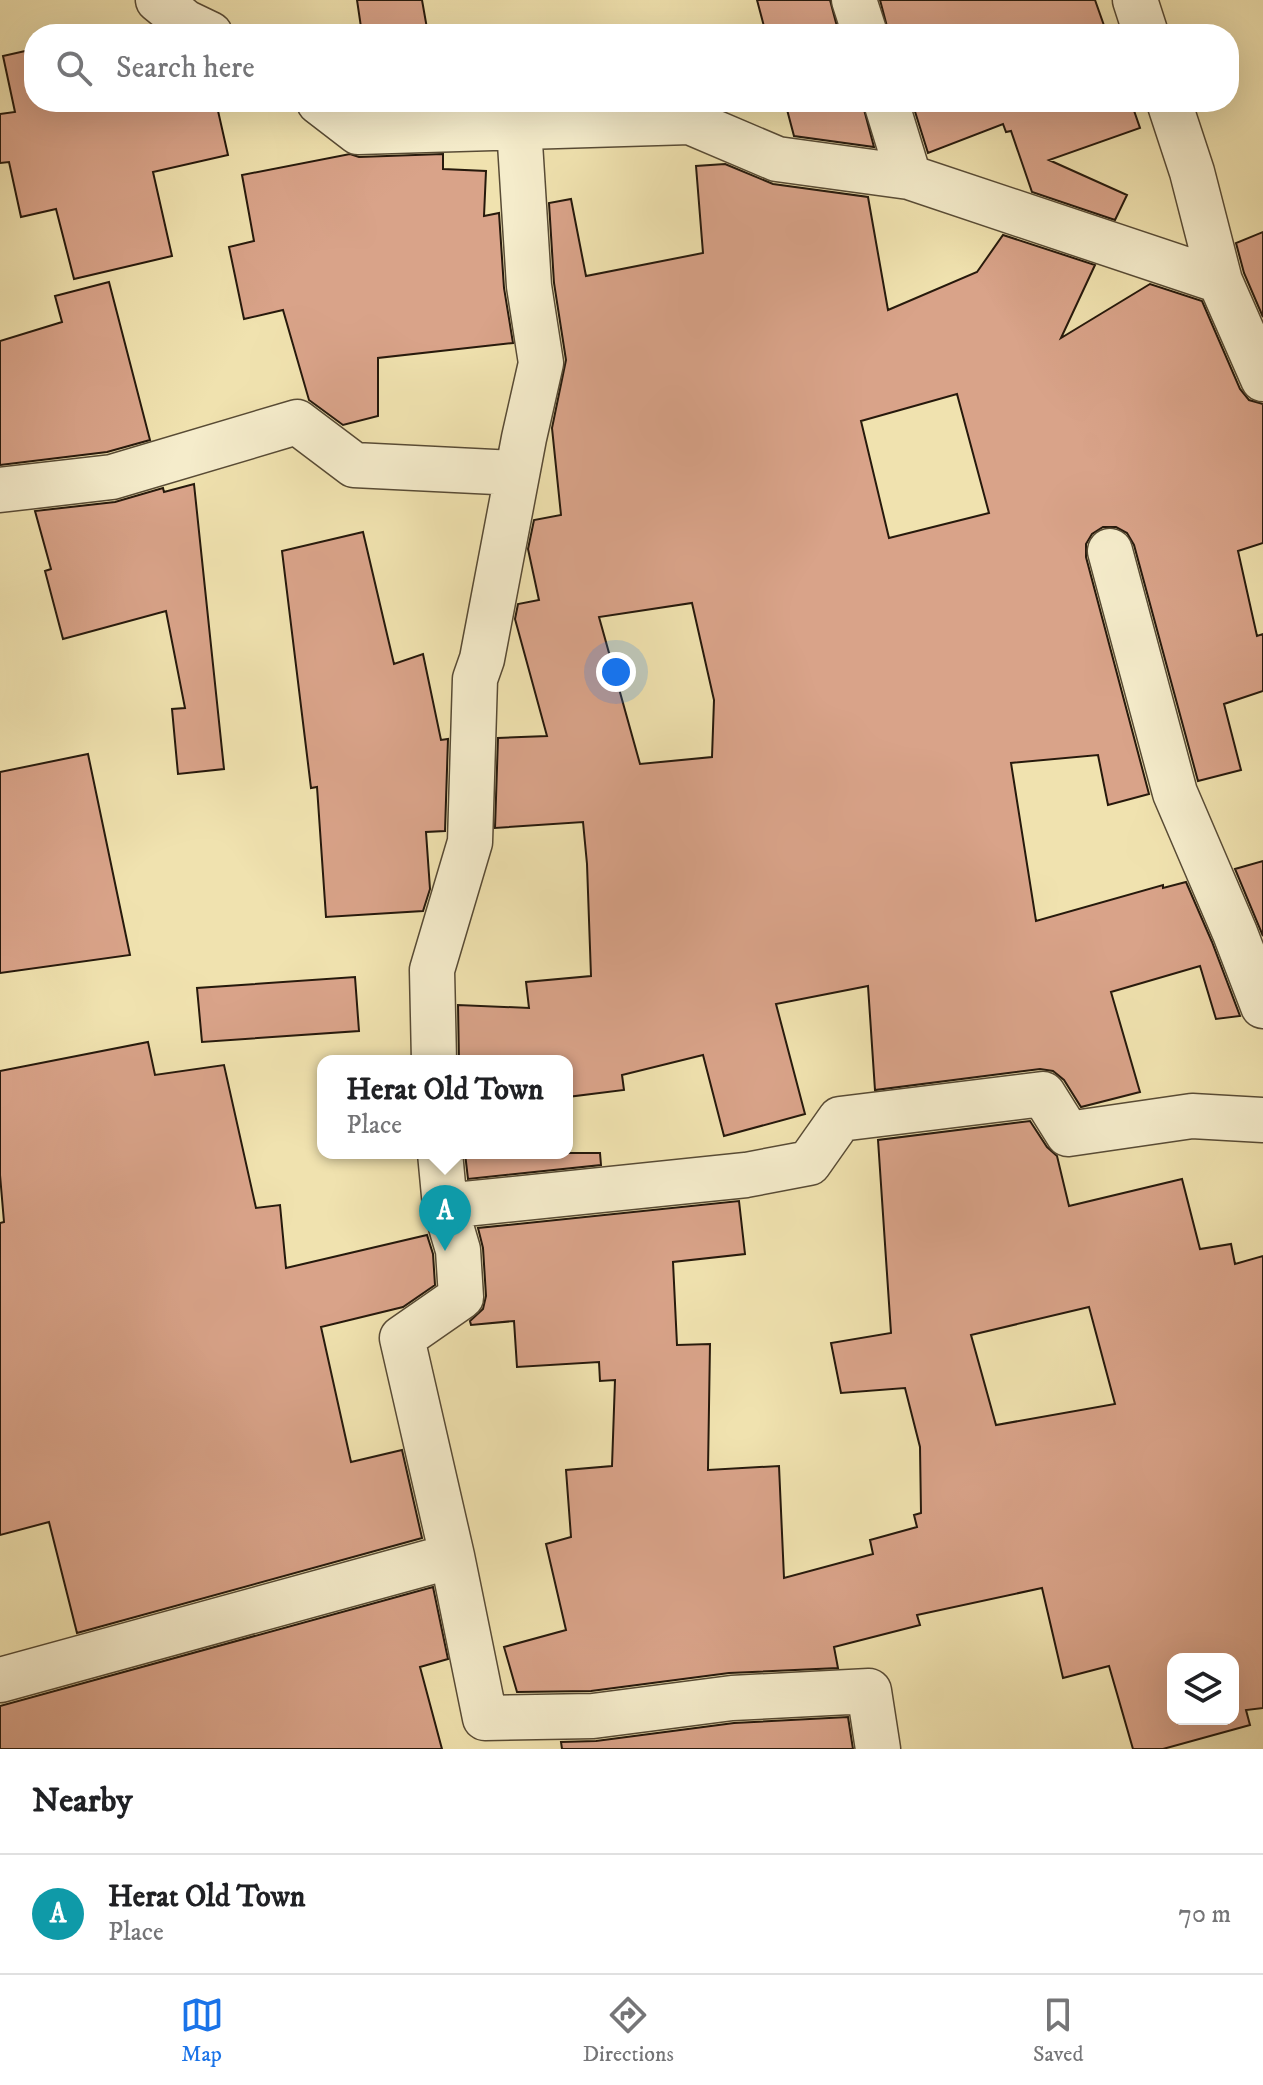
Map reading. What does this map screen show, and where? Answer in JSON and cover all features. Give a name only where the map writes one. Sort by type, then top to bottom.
[{"type":"street","points":[[158,0],[189,24]]},
{"type":"street","points":[[854,0],[862,24]]},
{"type":"street","points":[[1135,0],[1143,24]]},
{"type":"street","points":[[332,112],[358,132],[690,122],[777,159],[909,177],[1220,281]]},
{"type":"street","points":[[889,112],[909,177]]},
{"type":"street","points":[[1172,112],[1192,172],[1220,281],[1263,379]]},
{"type":"street","points":[[434,1055],[432,970],[470,842],[475,679],[482,659],[541,363],[529,286],[519,127]]},
{"type":"street","points":[[0,490],[112,477],[297,422],[354,465],[517,473]]},
{"type":"street","points":[[1110,551],[1175,793],[1263,1006]]},
{"type":"street","points":[[445,1206],[746,1175],[809,1163],[840,1119],[1043,1094],[1068,1134],[1192,1116],[1263,1120]]},
{"type":"street","points":[[441,1159],[445,1206],[458,1250],[461,1297],[402,1338],[485,1718],[593,1716],[732,1698],[869,1691],[878,1749]]},
{"type":"street","points":[[0,1680],[452,1556]]},
{"type":"building","points":[[357,0],[422,0],[426,24],[361,24]]},
{"type":"building","points":[[757,0],[830,0],[836,24],[763,24]]},
{"type":"building","points":[[880,0],[1095,0],[1103,24],[886,24]]},
{"type":"building","points":[[24,51],[24,112],[218,112],[228,155],[153,172],[172,256],[74,279],[56,209],[21,217],[9,162],[0,163],[0,114],[15,112],[3,56]]},
{"type":"building","points":[[788,112],[865,112],[874,147],[794,136]]},
{"type":"building","points":[[915,112],[1134,112],[1140,128],[1049,160],[1127,195],[1115,220],[1032,192],[1011,131],[1006,132],[1003,124],[928,153]]},
{"type":"building","points":[[350,154],[359,157],[443,154],[443,169],[486,171],[484,216],[499,213],[504,288],[513,343],[378,358],[378,416],[343,425],[309,400],[283,310],[244,319],[229,247],[254,241],[242,175]]},
{"type":"building","points":[[725,164],[773,184],[868,197],[888,310],[977,272],[1003,235],[1095,265],[1061,338],[1150,284],[1202,301],[1240,389],[1249,400],[1263,404],[1263,543],[1238,551],[1257,636],[1263,634],[1263,691],[1224,704],[1241,770],[1198,781],[1134,545],[1127,533],[1116,527],[1103,527],[1092,534],[1086,544],[1086,557],[1149,794],[1108,805],[1098,755],[1011,763],[1036,921],[1163,885],[1163,888],[1186,882],[1212,942],[1240,1016],[1216,1019],[1200,966],[1111,992],[1140,1092],[1081,1107],[1064,1080],[1053,1071],[1040,1069],[875,1090],[868,986],[776,1004],[805,1114],[724,1136],[703,1055],[622,1075],[624,1090],[573,1096],[573,1055],[459,1055],[458,1005],[529,1008],[526,982],[591,976],[583,822],[495,828],[498,738],[547,736],[515,619],[518,604],[539,600],[528,549],[534,520],[561,515],[552,428],[566,360],[554,283],[549,203],[571,199],[586,276],[703,253],[696,166]],"holes":[[[957,394],[989,513],[889,538],[861,421]],[[692,603],[714,700],[712,757],[640,764],[599,617]]]},
{"type":"building","points":[[1263,232],[1263,317],[1244,273],[1236,243]]},
{"type":"building","points":[[109,282],[150,440],[107,452],[0,465],[0,341],[62,322],[55,296]]},
{"type":"building","points":[[194,484],[224,769],[178,774],[172,709],[185,708],[166,611],[63,639],[45,571],[51,569],[35,511],[115,502],[163,488],[164,492]]},
{"type":"building","points":[[363,532],[394,664],[423,654],[441,740],[448,739],[445,831],[426,832],[430,889],[423,911],[326,917],[317,787],[311,788],[282,551]]},
{"type":"building","points":[[88,754],[130,955],[0,973],[0,772]]},
{"type":"building","points":[[1263,861],[1263,936],[1235,869]]},
{"type":"building","points":[[355,977],[359,1031],[202,1042],[197,988]]},
{"type":"building","points":[[148,1042],[155,1075],[224,1065],[256,1208],[280,1205],[286,1268],[427,1235],[433,1254],[435,1285],[403,1307],[321,1327],[351,1462],[402,1450],[422,1538],[77,1633],[49,1522],[0,1535],[0,1223],[4,1222],[0,1175],[0,1071]]},
{"type":"building","points":[[1030,1121],[1047,1147],[1057,1156],[1069,1206],[1182,1179],[1200,1249],[1231,1244],[1235,1264],[1263,1256],[1263,1708],[1246,1710],[1250,1725],[1163,1749],[1133,1749],[1109,1666],[1063,1678],[1042,1588],[917,1615],[920,1625],[834,1647],[838,1668],[729,1673],[591,1691],[517,1692],[504,1647],[566,1630],[546,1544],[571,1537],[566,1470],[612,1466],[615,1380],[600,1381],[599,1362],[517,1367],[514,1321],[471,1325],[470,1321],[483,1309],[486,1296],[483,1248],[478,1228],[739,1201],[745,1254],[673,1262],[677,1345],[710,1344],[708,1470],[779,1466],[784,1578],[873,1554],[870,1540],[917,1527],[914,1515],[921,1513],[920,1447],[905,1388],[841,1393],[831,1343],[891,1333],[878,1140]],"holes":[[[1089,1307],[1115,1404],[996,1425],[971,1335]]]},
{"type":"building","points":[[573,1153],[600,1153],[601,1165],[468,1179],[466,1159],[573,1159]]},
{"type":"building","points":[[433,1587],[448,1659],[420,1667],[442,1749],[0,1749],[0,1706]]},
{"type":"building","points":[[848,1717],[853,1749],[562,1749],[561,1742],[596,1741],[734,1723]]},
{"type":"place","name":"Herat Old Town","points":[[445,1251]]}]
